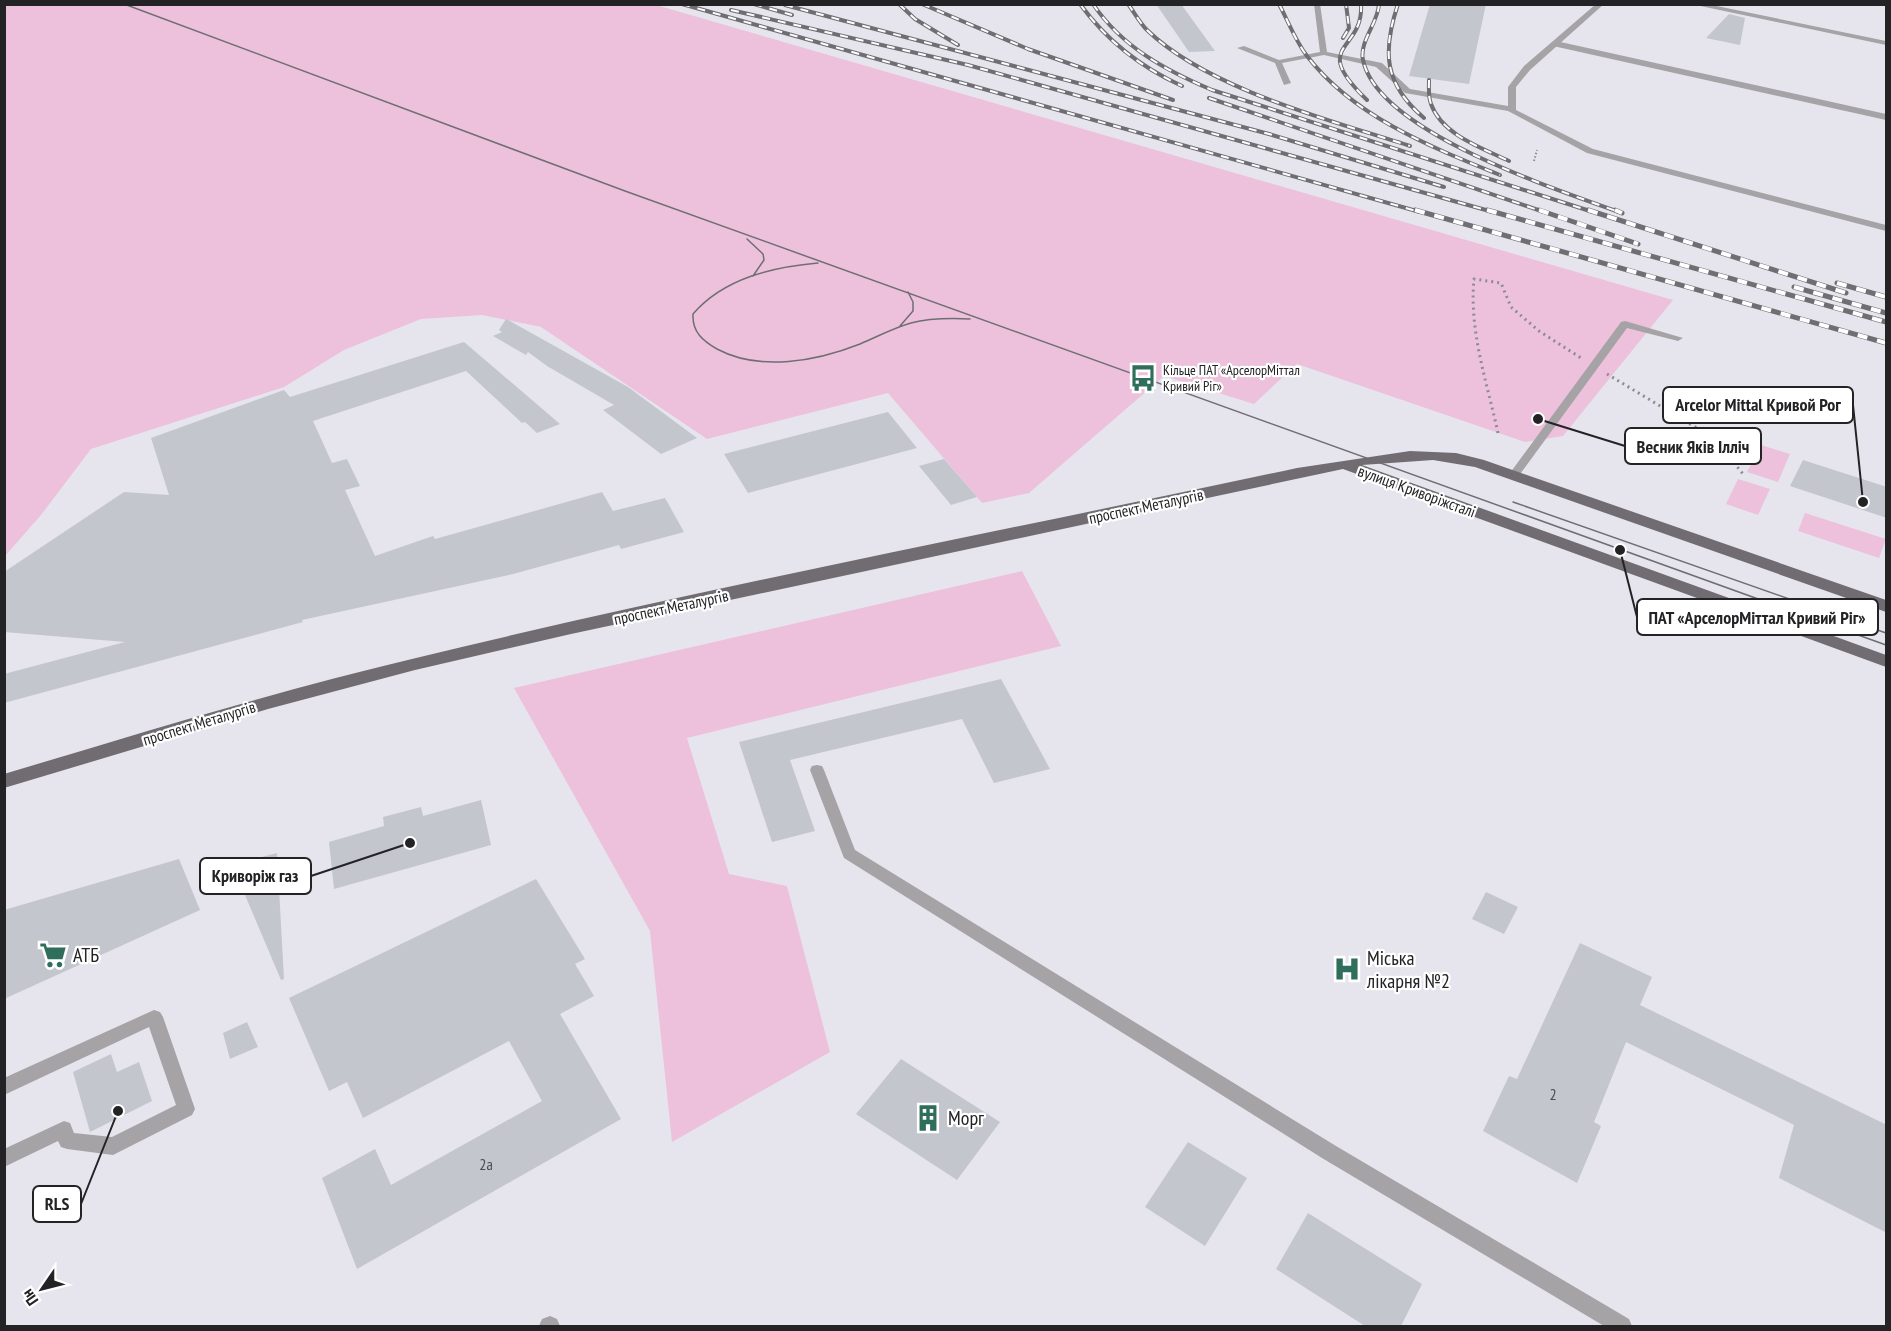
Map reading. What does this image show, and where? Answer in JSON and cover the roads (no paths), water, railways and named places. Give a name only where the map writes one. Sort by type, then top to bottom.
[{"type":"main road","name":"вулиця Криворіжсталі","points":[[1345,465],[1410,454],[1436,454],[1465,459],[1887,606]]},
{"type":"main road","name":"вулиця Криворіжсталі","points":[[1345,465],[1887,661]]},
{"type":"main road","name":"проспект Металургів","points":[[4,781],[266,703],[415,663],[1345,465]]},
{"type":"street","points":[[1556,44],[1887,117]]},
{"type":"lane","points":[[1317,4],[1324,53]]},
{"type":"lane","points":[[1512,109],[1512,87],[1527,68],[1601,4]]},
{"type":"lane","points":[[1694,4],[1887,43]]},
{"type":"lane","points":[[1241,48],[1278,62],[1324,53],[1378,65],[1408,91],[1512,109],[1590,151],[1887,228]]},
{"type":"lane","points":[[1278,62],[1287,83]]},
{"type":"lane","points":[[1514,475],[1625,324],[1678,338]]},
{"type":"lane","points":[[817,770],[849,854],[1329,1152],[1622,1326]]},
{"type":"lane","points":[[4,1087],[154,1017],[186,1109],[113,1146],[67,1141],[64,1129],[4,1159]]},
{"type":"tram line","points":[[124,4],[625,191],[909,293]]},
{"type":"tram line","points":[[747,239],[763,254],[764,260],[754,275]]},
{"type":"tram line","points":[[754,275],[818,263]]},
{"type":"tram line","points":[[754,275],[719,291],[693,314],[694,326],[703,339],[717,349],[751,360],[770,362],[807,359],[843,350],[911,323],[925,320],[970,319]]},
{"type":"tram line","points":[[900,326],[913,311],[913,302],[909,293]]},
{"type":"tram line","points":[[909,293],[1886,645]]},
{"type":"tram line","points":[[1513,502],[1886,633]]},
{"type":"railway","points":[[682,4],[1420,212]]},
{"type":"railway","points":[[754,4],[792,15]]},
{"type":"railway","points":[[899,4],[915,19],[958,45]]},
{"type":"railway","points":[[922,4],[1028,49],[1173,100]]},
{"type":"railway","points":[[1080,4],[1101,30],[1125,52],[1182,86]]},
{"type":"railway","points":[[1093,4],[1117,33],[1146,56],[1212,90],[1593,212]]},
{"type":"railway","points":[[1128,4],[1147,30],[1173,51],[1236,86],[1308,113],[1410,146]]},
{"type":"railway","points":[[1279,4],[1307,56],[1347,96],[1395,128],[1500,175]]},
{"type":"railway","points":[[1343,38],[1349,28],[1346,4]]},
{"type":"railway","points":[[1361,4],[1360,20],[1340,57],[1342,68],[1350,82],[1367,100]]},
{"type":"railway","points":[[1379,4],[1376,18],[1366,39],[1362,53],[1363,60],[1376,86],[1400,111],[1434,134],[1514,173],[1619,212]]},
{"type":"railway","points":[[1398,4],[1390,37],[1390,66],[1401,93],[1424,118]]},
{"type":"railway","points":[[785,5],[1269,134],[1444,187]]},
{"type":"railway","points":[[731,10],[968,65],[1493,212]]},
{"type":"railway","points":[[1429,80],[1431,104],[1436,115],[1444,124],[1464,139],[1509,161]]},
{"type":"railway","points":[[1209,98],[1544,212]]},
{"type":"railway","points":[[1415,210],[1886,343]]},
{"type":"railway","points":[[1487,210],[1886,322]]},
{"type":"railway","points":[[1539,210],[1638,244]]},
{"type":"railway","points":[[1588,210],[1846,293]]},
{"type":"railway","points":[[1615,210],[1622,213]]},
{"type":"railway","points":[[1837,283],[1886,297]]},
{"type":"railway","points":[[1794,287],[1886,313]]},
{"type":"place","name":"Кільце ПАТ «АрселорМіттал Кривий Ріг»","points":[[1143,378]]},
{"type":"place","name":"Весник Яків Ілліч","points":[[1538,419]]},
{"type":"place","name":"Arcelor Mittal Кривой Рог","points":[[1863,502]]},
{"type":"place","name":"ПАТ «АрселорМіттал Кривий Ріг»","points":[[1620,550]]},
{"type":"place","name":"Криворіж газ","points":[[410,843]]},
{"type":"place","name":"АТБ","points":[[53,955]]},
{"type":"place","name":"Міська лікарня №2","points":[[1347,969]]},
{"type":"place","name":"RLS","points":[[118,1111]]},
{"type":"place","name":"Морг","points":[[928,1118]]}]
